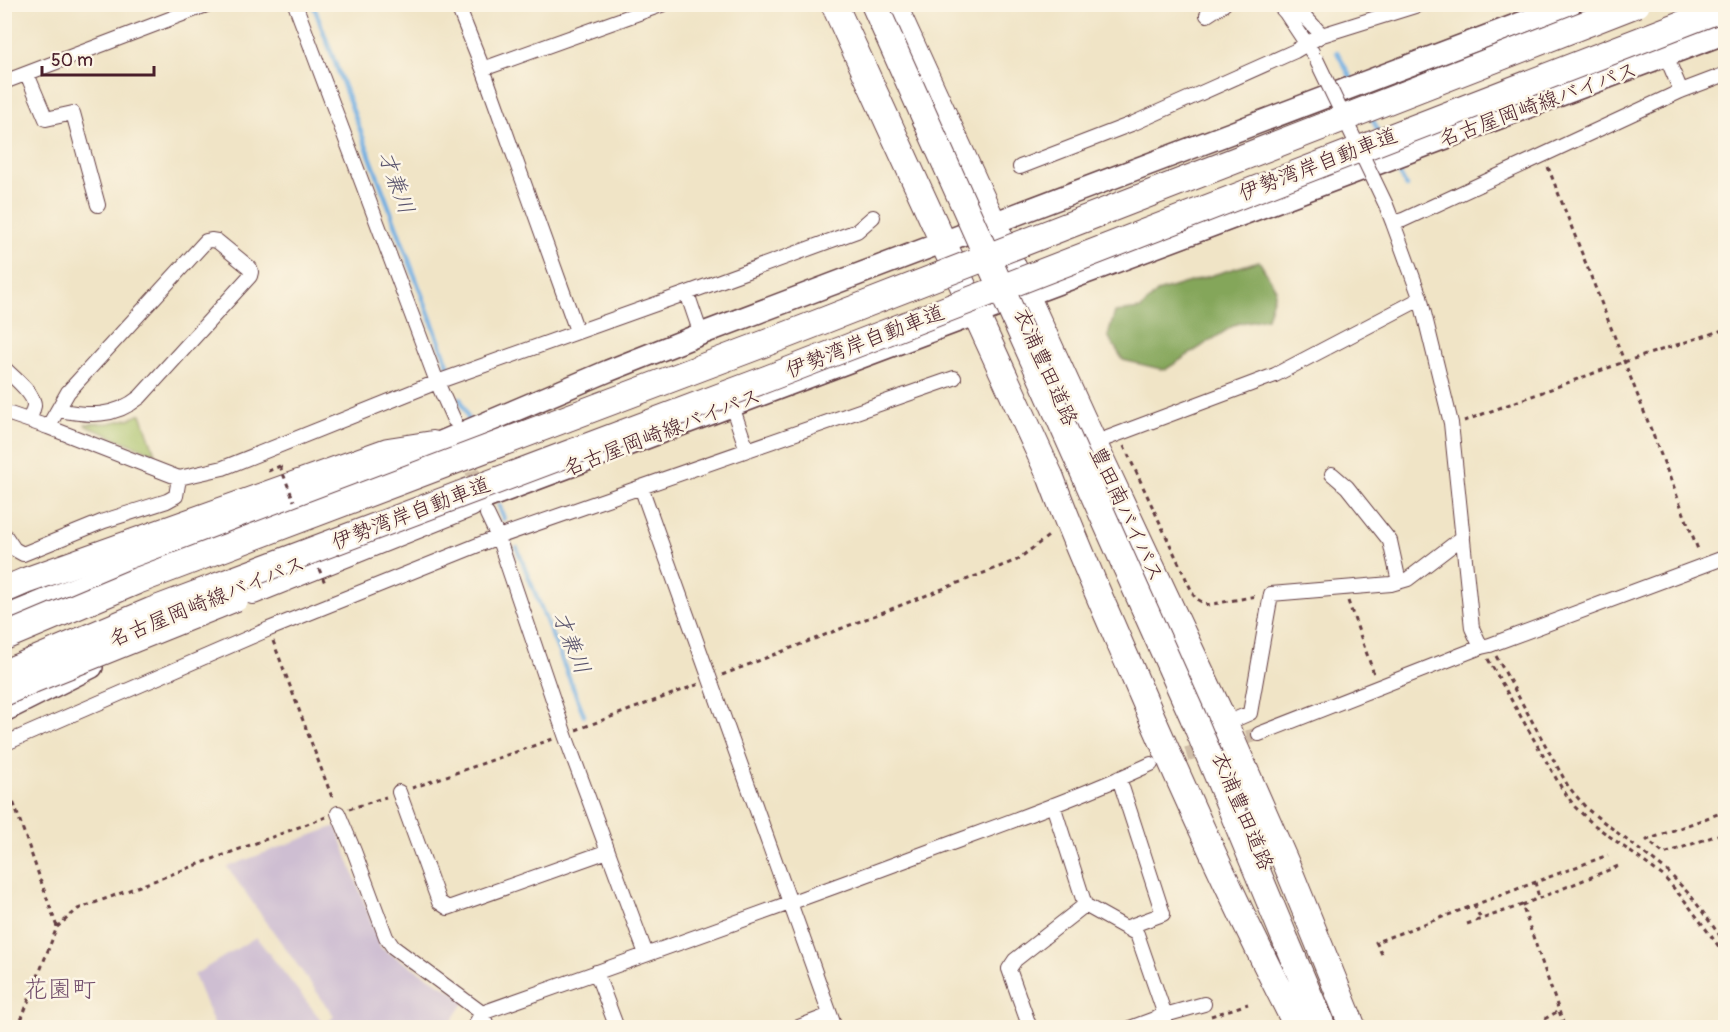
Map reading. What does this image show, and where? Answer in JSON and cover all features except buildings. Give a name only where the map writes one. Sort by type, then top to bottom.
[{"type":"highway","points":[[834,4],[1051,478],[1069,526],[1169,758],[1259,952],[1298,1028]]},
{"type":"highway","name":"衣浦豊田道路","points":[[874,4],[1291,938],[1336,1028]]},
{"type":"highway","name":"衣浦豊田道路","points":[[882,4],[1202,714],[1256,839],[1323,1028]]},
{"type":"highway","name":"豊田南バイパス","points":[[893,4],[1225,724],[1288,868],[1353,1028]]},
{"type":"highway","name":"伊勢湾岸自動車道","points":[[4,638],[137,581],[766,343],[1637,4]]},
{"type":"highway","name":"伊勢湾岸自動車道","points":[[4,673],[151,612],[769,378],[1725,7]]},
{"type":"highway","points":[[4,590],[25,581],[242,511],[388,451],[433,444]]},
{"type":"highway","points":[[4,693],[258,584],[479,509]]},
{"type":"main road","points":[[433,444],[701,334],[1571,4]]},
{"type":"main road","name":"名古屋岡崎線バイパス","points":[[479,509],[732,406],[1725,33]]},
{"type":"main road","points":[[4,604],[95,563],[242,511]]},
{"type":"main road","points":[[4,617],[242,511]]},
{"type":"main road","points":[[4,711],[258,584]]},
{"type":"main road","name":"名古屋岡崎線バイパス","points":[[4,684],[258,584]]},
{"type":"street","points":[[4,82],[209,4]]},
{"type":"street","points":[[295,4],[437,382],[454,420]]},
{"type":"street","points":[[457,4],[483,69],[577,331]]},
{"type":"street","points":[[483,69],[664,4]]},
{"type":"street","points":[[1207,15],[1224,4]]},
{"type":"street","points":[[1278,4],[1316,59],[1386,205],[1420,299],[1451,423],[1473,628],[1485,646]]},
{"type":"street","points":[[1293,4],[1322,35]]},
{"type":"street","points":[[1020,167],[1134,123],[1295,51],[1322,35],[1421,4]]},
{"type":"street","points":[[1666,56],[1681,91]]},
{"type":"street","points":[[27,74],[46,120],[73,112],[98,205]]},
{"type":"street","points":[[1393,223],[1544,156],[1681,91],[1725,74]]},
{"type":"street","points":[[4,412],[179,478],[222,468],[437,382],[857,231],[873,217]]},
{"type":"street","points":[[48,427],[68,392],[206,241],[217,241],[250,268],[250,276],[148,389],[124,409],[102,414],[78,414],[58,410]]},
{"type":"street","points":[[687,293],[701,334]]},
{"type":"street","points":[[1094,443],[1275,375],[1420,299]]},
{"type":"street","points":[[4,368],[30,394],[34,405],[29,420]]},
{"type":"street","points":[[4,744],[269,629],[498,537],[954,378]]},
{"type":"street","points":[[732,406],[747,450]]},
{"type":"street","points":[[1332,474],[1347,487],[1390,541],[1399,582]]},
{"type":"street","points":[[4,534],[14,549],[23,554],[104,521],[167,501],[176,496],[179,478]]},
{"type":"street","points":[[641,488],[832,1021],[796,1028]]},
{"type":"street","points":[[479,509],[498,537],[564,735],[646,954]]},
{"type":"street","points":[[1225,724],[1250,713],[1271,594],[1399,582],[1408,579],[1463,537]]},
{"type":"street","points":[[1259,734],[1485,646],[1725,557]]},
{"type":"street","points":[[473,1028],[482,1013],[790,903],[1053,805],[1151,764]]},
{"type":"street","points":[[1119,778],[1163,914],[1125,928]]},
{"type":"street","points":[[399,792],[439,902],[448,908],[608,851]]},
{"type":"street","points":[[1053,805],[1085,905],[1137,934],[1166,1015]]},
{"type":"street","points":[[338,813],[386,937],[393,947],[482,1013],[488,1028]]},
{"type":"street","points":[[1030,1028],[1009,969],[1015,960],[1085,905]]},
{"type":"street","points":[[596,972],[617,1028]]},
{"type":"street","points":[[1130,1028],[1204,1004]]},
{"type":"path","points":[[1544,156],[1704,565]]},
{"type":"path","points":[[1451,423],[1460,422],[1624,362],[1725,329]]},
{"type":"path","points":[[1118,434],[1195,598],[1207,605],[1271,594]]},
{"type":"path","points":[[1344,588],[1378,687]]},
{"type":"path","points":[[18,1028],[57,927],[78,909],[338,813],[269,629]]},
{"type":"path","points":[[1485,646],[1568,786],[1587,809],[1668,872],[1691,896],[1725,944]]},
{"type":"path","points":[[1485,646],[1561,787],[1575,807],[1593,824],[1663,876],[1725,956]]},
{"type":"path","points":[[4,806],[14,804],[57,927]]},
{"type":"path","points":[[1725,811],[1647,840],[1664,854],[1725,832]]},
{"type":"path","points":[[1382,954],[1376,942],[1608,855]]},
{"type":"path","points":[[1467,924],[1522,905],[1621,865]]},
{"type":"path","points":[[1534,882],[1539,898]]},
{"type":"path","points":[[1474,905],[1480,920]]},
{"type":"path","points":[[1522,905],[1565,1028]]},
{"type":"path","points":[[1529,1028],[1560,1010]]},
{"type":"shaded area","points":[[336,826],[381,948],[466,1000],[448,1027],[215,1027],[194,975],[256,937],[325,1025],[334,1016],[227,867]]},
{"type":"green space","points":[[1259,261],[1276,289],[1267,318],[1236,324],[1165,370],[1123,360],[1108,336],[1115,312],[1141,309],[1157,292]]},
{"type":"green space","points":[[141,414],[155,454],[85,424],[109,423]]},
{"type":"waterway","name":"才兼川","points":[[313,4],[450,370]]},
{"type":"waterway","points":[[1337,52],[1352,80]]},
{"type":"waterway","points":[[1371,116],[1379,133]]},
{"type":"waterway","points":[[1395,165],[1406,186]]},
{"type":"waterway","name":"才兼川","points":[[460,398],[469,421]]},
{"type":"waterway","name":"才兼川","points":[[499,505],[504,519]]},
{"type":"waterway","name":"才兼川","points":[[517,548],[584,715]]},
{"type":"tunnel","points":[[465,451],[480,492]]},
{"type":"tunnel","points":[[1166,760],[1259,734]]},
{"type":"district","name":"花園町","points":[[60,989]]}]
